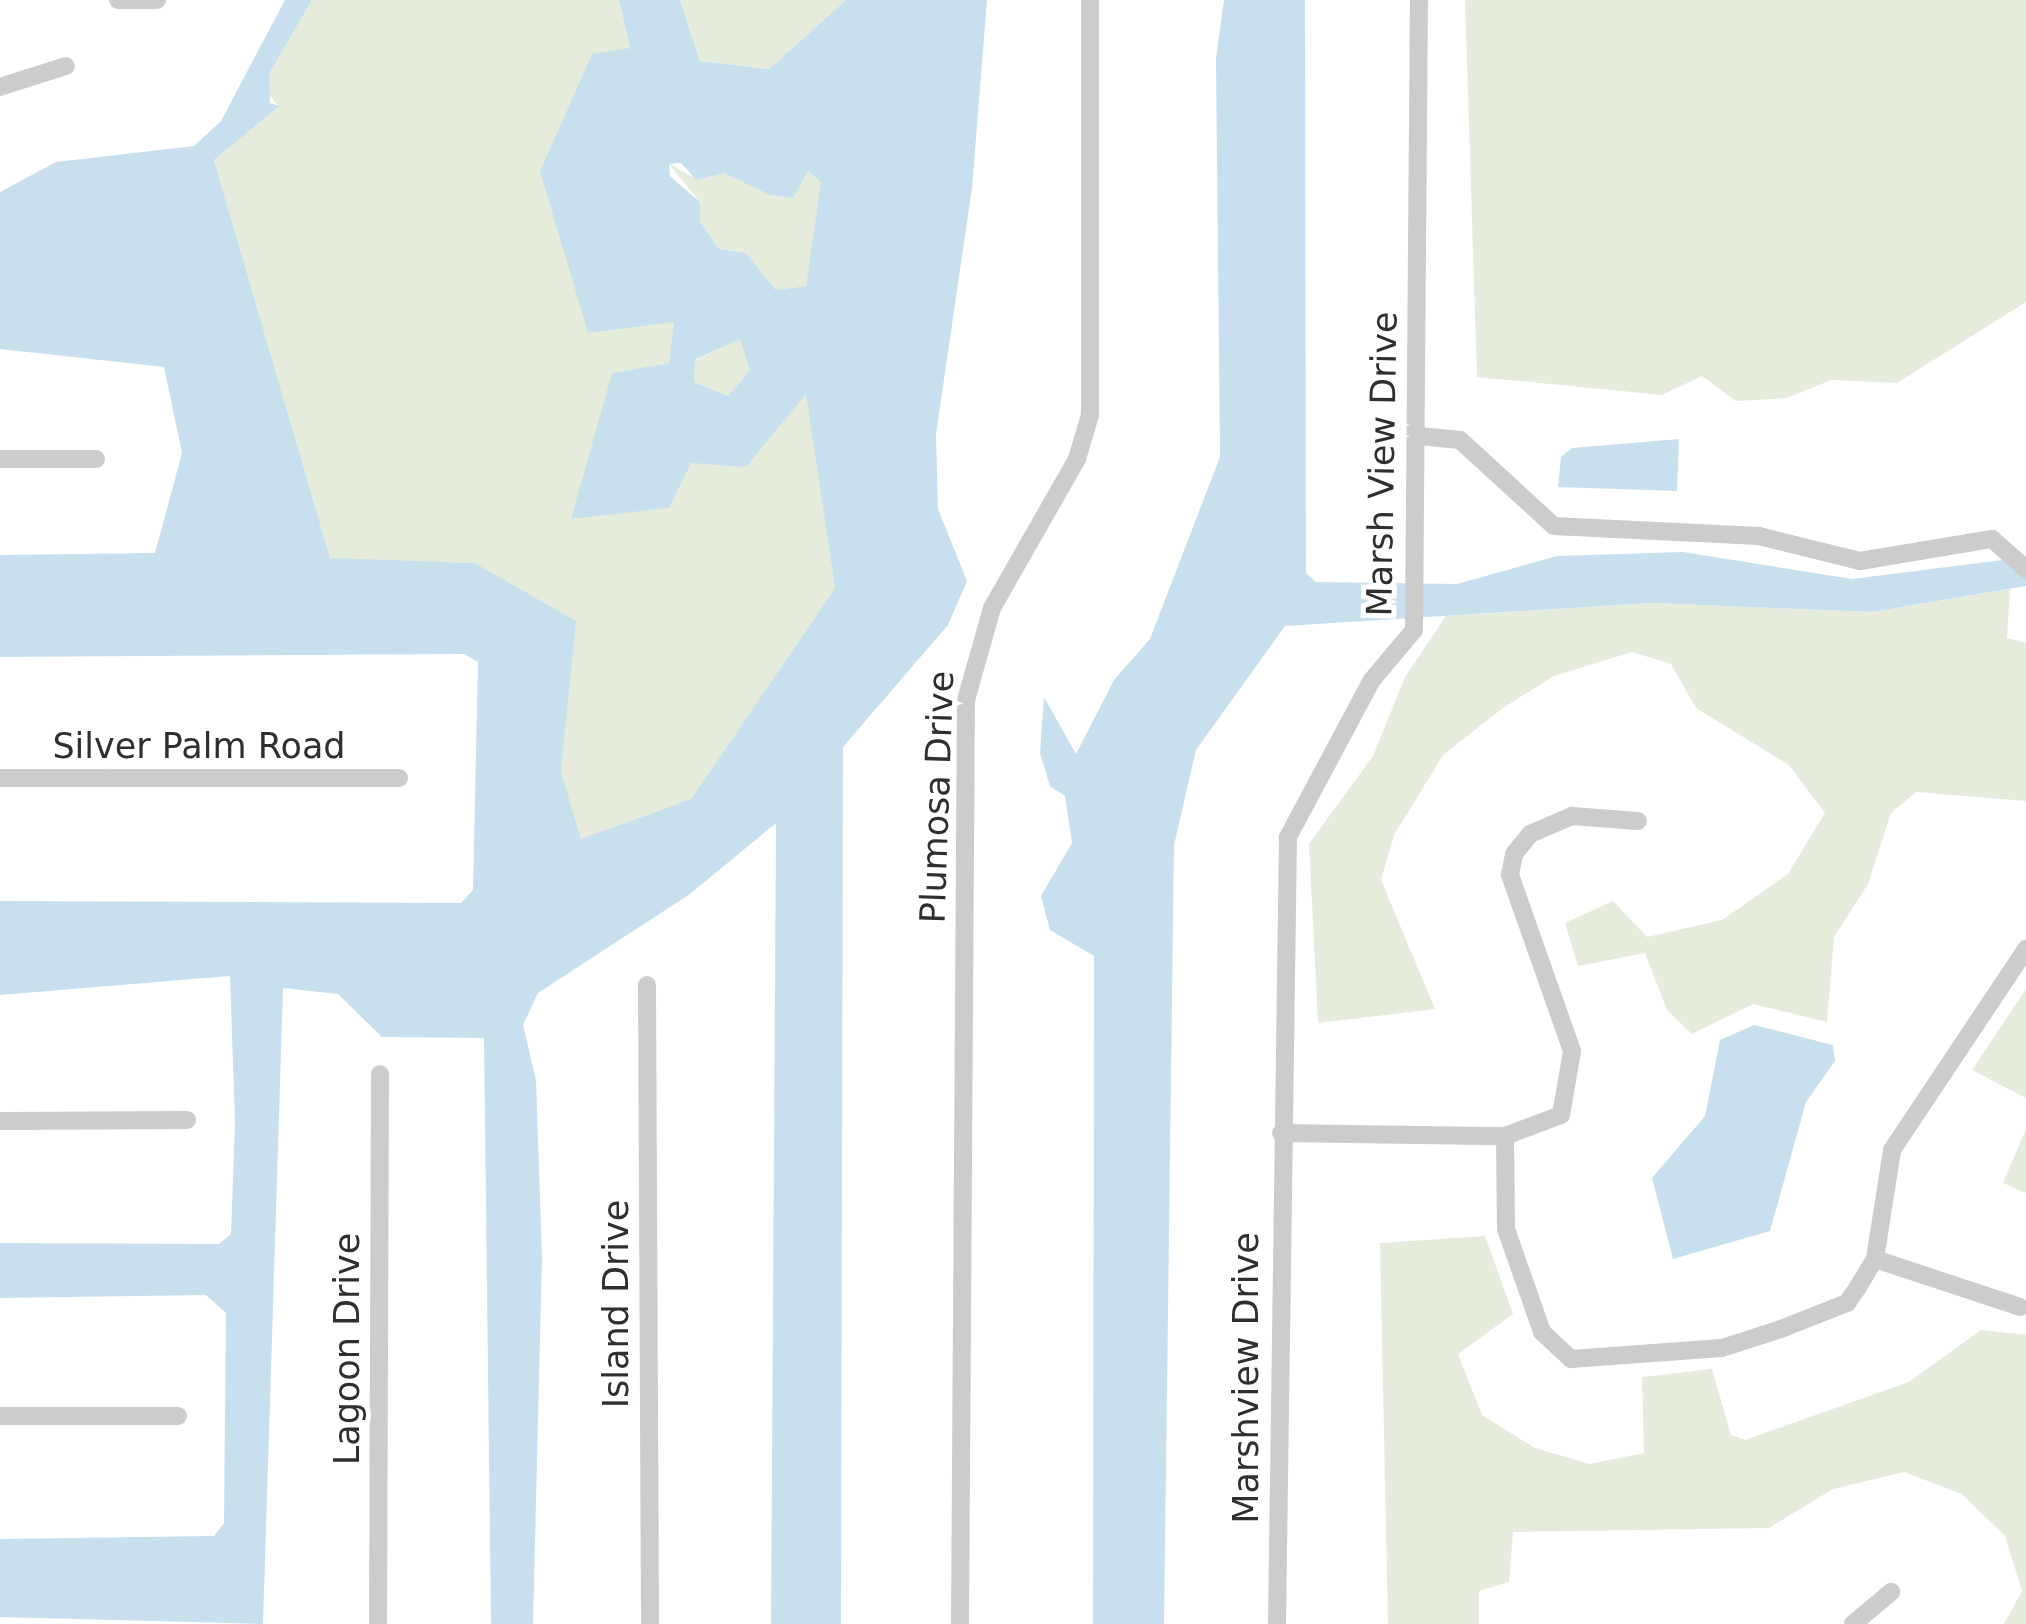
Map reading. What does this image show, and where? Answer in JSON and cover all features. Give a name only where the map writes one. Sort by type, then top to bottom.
[{"type":"street","points":[[118,0],[158,0]]},
{"type":"street","name":"Plumosa Drive","points":[[960,1624],[966,700],[988,619],[1077,459],[1090,415],[1090,0]]},
{"type":"street","name":"Marsh View Drive","points":[[1280,1133],[1288,837],[1372,680],[1414,630],[1418,571],[1419,0]]},
{"type":"street","points":[[0,87],[66,66]]},
{"type":"street","points":[[1419,436],[1460,440],[1554,526],[1759,536],[1860,561],[1992,539],[2022,561]]},
{"type":"street","points":[[0,459],[96,459]]},
{"type":"street","name":"Silver Palm Road","points":[[0,778],[399,778]]},
{"type":"street","points":[[1280,1133],[1506,1136],[1562,1115],[1572,1074],[1510,875],[1514,854],[1530,834],[1572,816],[1638,821]]},
{"type":"street","points":[[1506,1136],[1506,1230],[1542,1332],[1571,1359],[1722,1348],[1781,1329],[1847,1303],[1875,1259],[1892,1150],[2026,949]]},
{"type":"street","name":"Island Drive","points":[[647,984],[650,1624]]},
{"type":"street","name":"Lagoon Drive","points":[[378,1624],[380,1074]]},
{"type":"street","points":[[0,1121],[186,1120]]},
{"type":"street","name":"Marshview Drive","points":[[1276,1624],[1280,1133]]},
{"type":"street","points":[[1875,1259],[2020,1308]]},
{"type":"street","points":[[0,1416],[178,1416]]},
{"type":"street","points":[[1854,1624],[1891,1592]]},
{"type":"green space","points":[[312,0],[619,0],[630,48],[588,332],[674,321],[670,363],[571,518],[668,508],[690,463],[807,393],[835,588],[691,799],[580,840],[561,772],[575,621],[475,563],[330,559],[214,160],[279,107],[265,90],[269,74]]},
{"type":"green space","points":[[680,0],[846,0],[769,69],[700,61]]},
{"type":"green space","points":[[1465,0],[2026,0],[2026,302],[1897,383],[1831,380],[1787,398],[1736,401],[1702,376],[1662,395],[1477,377]]},
{"type":"green space","points":[[668,163],[696,179],[724,173],[769,195],[808,171],[822,182],[806,286],[776,290],[746,253],[719,249],[700,221],[700,202]]},
{"type":"green space","points":[[741,338],[750,370],[728,396],[694,382],[695,361]]},
{"type":"green space","points":[[2010,589],[2007,638],[2026,643],[2026,801],[1916,792],[1891,813],[1868,884],[1834,937],[1827,1022],[1753,1004],[1692,1034],[1667,1010],[1645,953],[1578,966],[1565,923],[1613,901],[1647,937],[1722,920],[1788,874],[1825,813],[1789,765],[1696,708],[1671,664],[1632,652],[1554,676],[1503,708],[1443,755],[1394,835],[1381,880],[1435,1009],[1318,1023],[1309,844],[1373,756],[1405,677],[1446,616],[1650,603],[1873,612]]},
{"type":"green space","points":[[2026,989],[2026,1098],[1972,1070]]},
{"type":"green space","points":[[2026,1129],[2026,1193],[2003,1183]]},
{"type":"green space","points":[[1485,1236],[1513,1314],[1458,1354],[1482,1415],[1535,1448],[1589,1464],[1644,1453],[1642,1377],[1712,1369],[1731,1435],[1745,1440],[1909,1382],[1981,1330],[2026,1335],[2026,1624],[2004,1624],[2022,1591],[2005,1536],[1962,1494],[1904,1472],[1833,1489],[1769,1528],[1513,1532],[1509,1582],[1479,1591],[1479,1624],[1388,1624],[1380,1243]]},
{"type":"water","points":[[285,0],[312,0],[269,74],[270,103],[280,106],[214,160],[330,558],[475,563],[576,621],[561,772],[581,839],[691,799],[835,588],[806,394],[746,467],[691,463],[669,508],[571,519],[612,373],[669,363],[674,322],[588,333],[540,171],[592,54],[630,48],[619,0],[680,0],[700,61],[769,69],[846,0],[987,0],[972,188],[936,434],[938,509],[967,581],[948,625],[843,747],[841,1624],[771,1624],[776,823],[690,894],[538,993],[523,1025],[536,1080],[542,1257],[533,1624],[491,1624],[484,1038],[382,1037],[338,994],[283,988],[263,1624],[0,1617],[0,1539],[214,1536],[224,1523],[226,1313],[206,1295],[0,1298],[0,1243],[219,1244],[231,1234],[235,1123],[230,976],[0,995],[0,901],[461,903],[473,890],[478,662],[464,654],[0,657],[0,555],[155,553],[182,453],[164,367],[0,349],[0,192],[56,162],[194,146],[221,121]],"holes":[[[681,163],[696,180],[724,173],[769,195],[793,198],[808,171],[821,182],[806,286],[776,290],[746,253],[719,249],[700,221],[700,202],[670,176],[669,164]],[[740,339],[750,370],[728,396],[694,382],[695,360]]]},
{"type":"water","points":[[1224,0],[1305,0],[1306,573],[1316,582],[1457,584],[1557,556],[1683,552],[1852,579],[2026,557],[2026,586],[1873,612],[1650,603],[1285,626],[1196,750],[1174,845],[1164,1624],[1093,1624],[1094,956],[1050,930],[1041,896],[1072,843],[1065,796],[1050,786],[1040,753],[1044,697],[1076,754],[1114,680],[1150,639],[1220,457],[1216,58]]},
{"type":"water","points":[[1679,439],[1677,491],[1558,487],[1561,457],[1572,448]]},
{"type":"water","points":[[1754,1025],[1833,1045],[1835,1061],[1806,1102],[1770,1231],[1673,1259],[1652,1178],[1705,1116],[1720,1040]]}]
